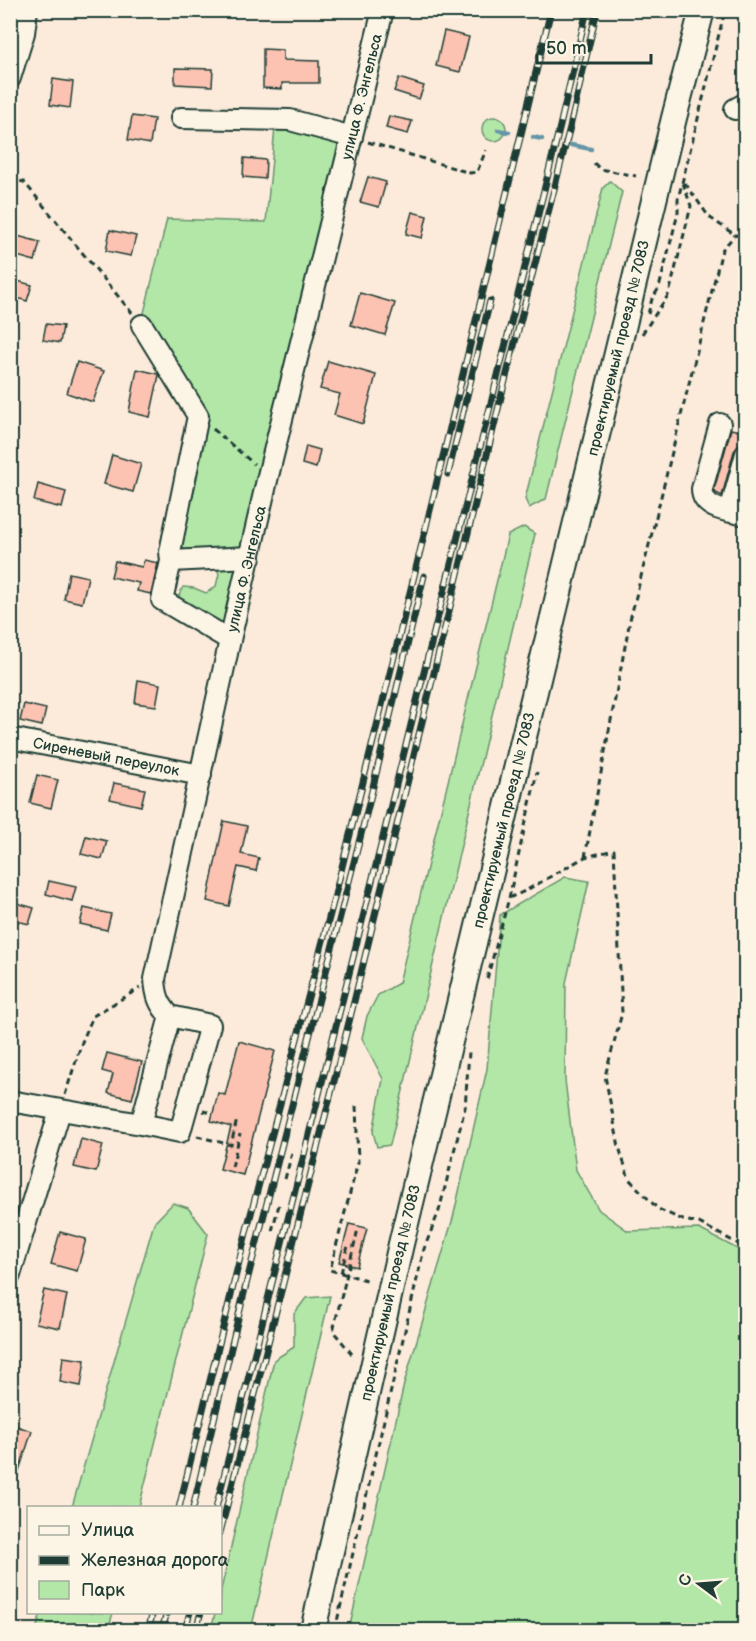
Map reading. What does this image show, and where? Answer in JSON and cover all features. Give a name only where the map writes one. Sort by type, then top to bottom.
[{"type":"main road","name":"проектируемый проезд № 7083","points":[[314,1630],[401,1244],[702,10]]},
{"type":"street","points":[[10,78],[24,33],[27,10]]},
{"type":"street","name":"улица Ф. Энгельса","points":[[170,1016],[162,1008],[156,994],[155,979],[268,476],[383,10]]},
{"type":"street","points":[[182,118],[290,120],[352,137]]},
{"type":"street","points":[[142,325],[198,416],[162,600],[230,640]]},
{"type":"street","points":[[720,424],[702,489],[702,496],[708,505],[738,513],[746,454]]},
{"type":"street","points":[[171,561],[250,557]]},
{"type":"street","name":"Сиреневый переулок","points":[[10,738],[201,775]]},
{"type":"street","points":[[10,1101],[180,1132],[210,1025],[170,1016],[141,1124]]},
{"type":"street","points":[[10,1275],[60,1111]]},
{"type":"path","points":[[683,181],[691,206],[669,294],[642,334],[652,299],[659,288],[678,213],[678,199],[725,10]]},
{"type":"path","points":[[352,137],[470,173],[477,172],[486,150]]},
{"type":"path","points":[[594,163],[600,170],[636,176]]},
{"type":"path","points":[[10,179],[24,182],[142,325]]},
{"type":"path","points":[[683,181],[709,217],[735,236],[746,236]]},
{"type":"path","points":[[585,857],[630,620],[722,250],[735,236]]},
{"type":"path","points":[[198,416],[268,476]]},
{"type":"path","points":[[485,987],[509,898],[537,771]]},
{"type":"path","points":[[509,898],[585,857],[614,850],[622,1013],[605,1076],[619,1147],[629,1179],[658,1209],[699,1224],[746,1248]]},
{"type":"path","points":[[60,1111],[82,1042],[93,1016],[155,979]]},
{"type":"path","points":[[335,1630],[424,1249],[439,1211],[465,1108],[470,1043]]},
{"type":"path","points":[[356,1106],[358,1162],[330,1270],[370,1281]]},
{"type":"path","points":[[231,1145],[237,1119]]},
{"type":"path","points":[[232,1167],[240,1134]]},
{"type":"path","points":[[285,1179],[293,1149]]},
{"type":"path","points":[[272,1231],[280,1201]]},
{"type":"path","points":[[352,1354],[333,1331],[358,1229]]},
{"type":"path","points":[[341,1273],[348,1246]]},
{"type":"green space","points":[[494,117],[499,118],[505,124],[505,134],[499,140],[494,141],[489,140],[483,134],[482,129],[483,124],[489,118]]},
{"type":"green space","points":[[275,128],[287,128],[334,141],[340,148],[228,619],[220,625],[178,598],[183,587],[194,588],[206,593],[216,586],[219,574],[215,562],[182,548],[179,535],[204,411],[143,317],[167,219],[266,222]]},
{"type":"green space","points":[[610,181],[622,192],[546,499],[529,508],[525,499],[603,188]]},
{"type":"green space","points":[[524,527],[535,534],[390,1145],[377,1147],[373,1132],[383,1079],[362,1038],[367,1016],[378,995],[399,983],[508,535]]},
{"type":"green space","points":[[565,877],[589,881],[566,983],[565,1080],[576,1170],[599,1210],[628,1231],[699,1229],[745,1253],[745,1630],[349,1630],[404,1384],[453,1218],[487,1069],[500,915]]},
{"type":"green space","points":[[173,1203],[188,1208],[208,1234],[139,1506],[72,1506],[154,1223]]},
{"type":"green space","points":[[330,1296],[251,1630],[211,1630],[215,1614],[222,1614],[222,1586],[274,1360],[294,1347],[294,1314],[306,1298]]},
{"type":"green space","points":[[40,1614],[113,1614],[108,1630],[36,1630]]},
{"type":"building","points":[[444,31],[469,37],[460,72],[436,66]]},
{"type":"building","points":[[263,49],[283,50],[283,60],[319,61],[319,83],[282,83],[282,89],[263,88]]},
{"type":"building","points":[[175,68],[213,69],[212,86],[175,84]]},
{"type":"building","points":[[399,78],[424,86],[419,99],[394,91]]},
{"type":"building","points":[[53,79],[73,82],[70,108],[50,105]]},
{"type":"building","points":[[132,116],[154,119],[150,144],[128,140]]},
{"type":"building","points":[[389,116],[412,121],[408,134],[386,128]]},
{"type":"building","points":[[244,158],[266,160],[265,179],[243,177]]},
{"type":"building","points":[[368,177],[386,182],[379,207],[360,202]]},
{"type":"building","points":[[412,212],[427,216],[422,238],[406,234]]},
{"type":"building","points":[[110,230],[136,236],[131,256],[106,251]]},
{"type":"building","points":[[10,234],[40,242],[35,261],[10,254]]},
{"type":"building","points":[[10,279],[32,285],[27,301],[10,296]]},
{"type":"building","points":[[360,293],[395,303],[385,335],[351,325]]},
{"type":"building","points":[[46,324],[63,326],[60,343],[43,340]]},
{"type":"building","points":[[328,361],[376,375],[363,424],[334,415],[340,394],[320,389]]},
{"type":"building","points":[[77,362],[104,371],[93,402],[67,393]]},
{"type":"building","points":[[137,369],[159,375],[150,417],[129,412]]},
{"type":"building","points":[[731,429],[743,432],[740,444],[734,451],[722,496],[714,490]]},
{"type":"building","points":[[306,446],[320,450],[316,468],[302,464]]},
{"type":"building","points":[[112,455],[141,464],[133,492],[104,484]]},
{"type":"building","points":[[38,484],[66,492],[62,508],[34,501]]},
{"type":"building","points":[[144,560],[158,563],[151,594],[137,591],[139,583],[111,577],[115,561],[142,567]]},
{"type":"building","points":[[69,573],[88,577],[82,603],[64,599]]},
{"type":"building","points":[[138,680],[160,684],[156,706],[135,703]]},
{"type":"building","points":[[24,704],[46,709],[42,726],[20,721]]},
{"type":"building","points":[[37,775],[58,780],[51,808],[30,803]]},
{"type":"building","points":[[114,783],[145,789],[141,806],[110,799]]},
{"type":"building","points":[[224,821],[247,826],[241,854],[259,858],[256,871],[238,867],[229,906],[207,901]]},
{"type":"building","points":[[86,836],[107,841],[102,859],[81,854]]},
{"type":"building","points":[[49,881],[76,887],[72,901],[46,894]]},
{"type":"building","points":[[10,901],[34,908],[29,924],[10,919]]},
{"type":"building","points":[[84,908],[111,914],[107,930],[80,924]]},
{"type":"building","points":[[239,1041],[275,1051],[243,1175],[220,1169],[231,1127],[211,1121],[218,1093],[225,1095]]},
{"type":"building","points":[[107,1053],[142,1062],[132,1099],[108,1093],[113,1074],[102,1071]]},
{"type":"building","points":[[81,1139],[103,1145],[96,1172],[74,1167]]},
{"type":"building","points":[[349,1224],[367,1228],[357,1267],[339,1262]]},
{"type":"building","points":[[60,1232],[86,1239],[77,1271],[51,1264]]},
{"type":"building","points":[[44,1290],[67,1295],[60,1328],[36,1323]]},
{"type":"building","points":[[63,1357],[85,1360],[81,1386],[60,1382]]},
{"type":"building","points":[[10,1424],[32,1431],[13,1489],[10,1489]]},
{"type":"waterway","points":[[498,130],[509,132]]},
{"type":"waterway","points":[[533,137],[542,139]]},
{"type":"waterway","points":[[571,145],[591,149]]},
{"type":"railway","points":[[179,1506],[247,1229],[335,895],[551,10]]},
{"type":"railway","points":[[216,1506],[587,10]]},
{"type":"railway","points":[[222,1525],[351,1014],[597,10]]},
{"type":"railway","points":[[448,474],[490,301]]},
{"type":"railway","points":[[193,1506],[245,1289],[369,803],[424,576]]},
{"type":"railway","points":[[148,1630],[152,1614]]},
{"type":"railway","points":[[162,1630],[166,1614]]},
{"type":"railway","points":[[185,1630],[189,1614]]},
{"type":"railway","points":[[196,1630],[200,1614]]}]
